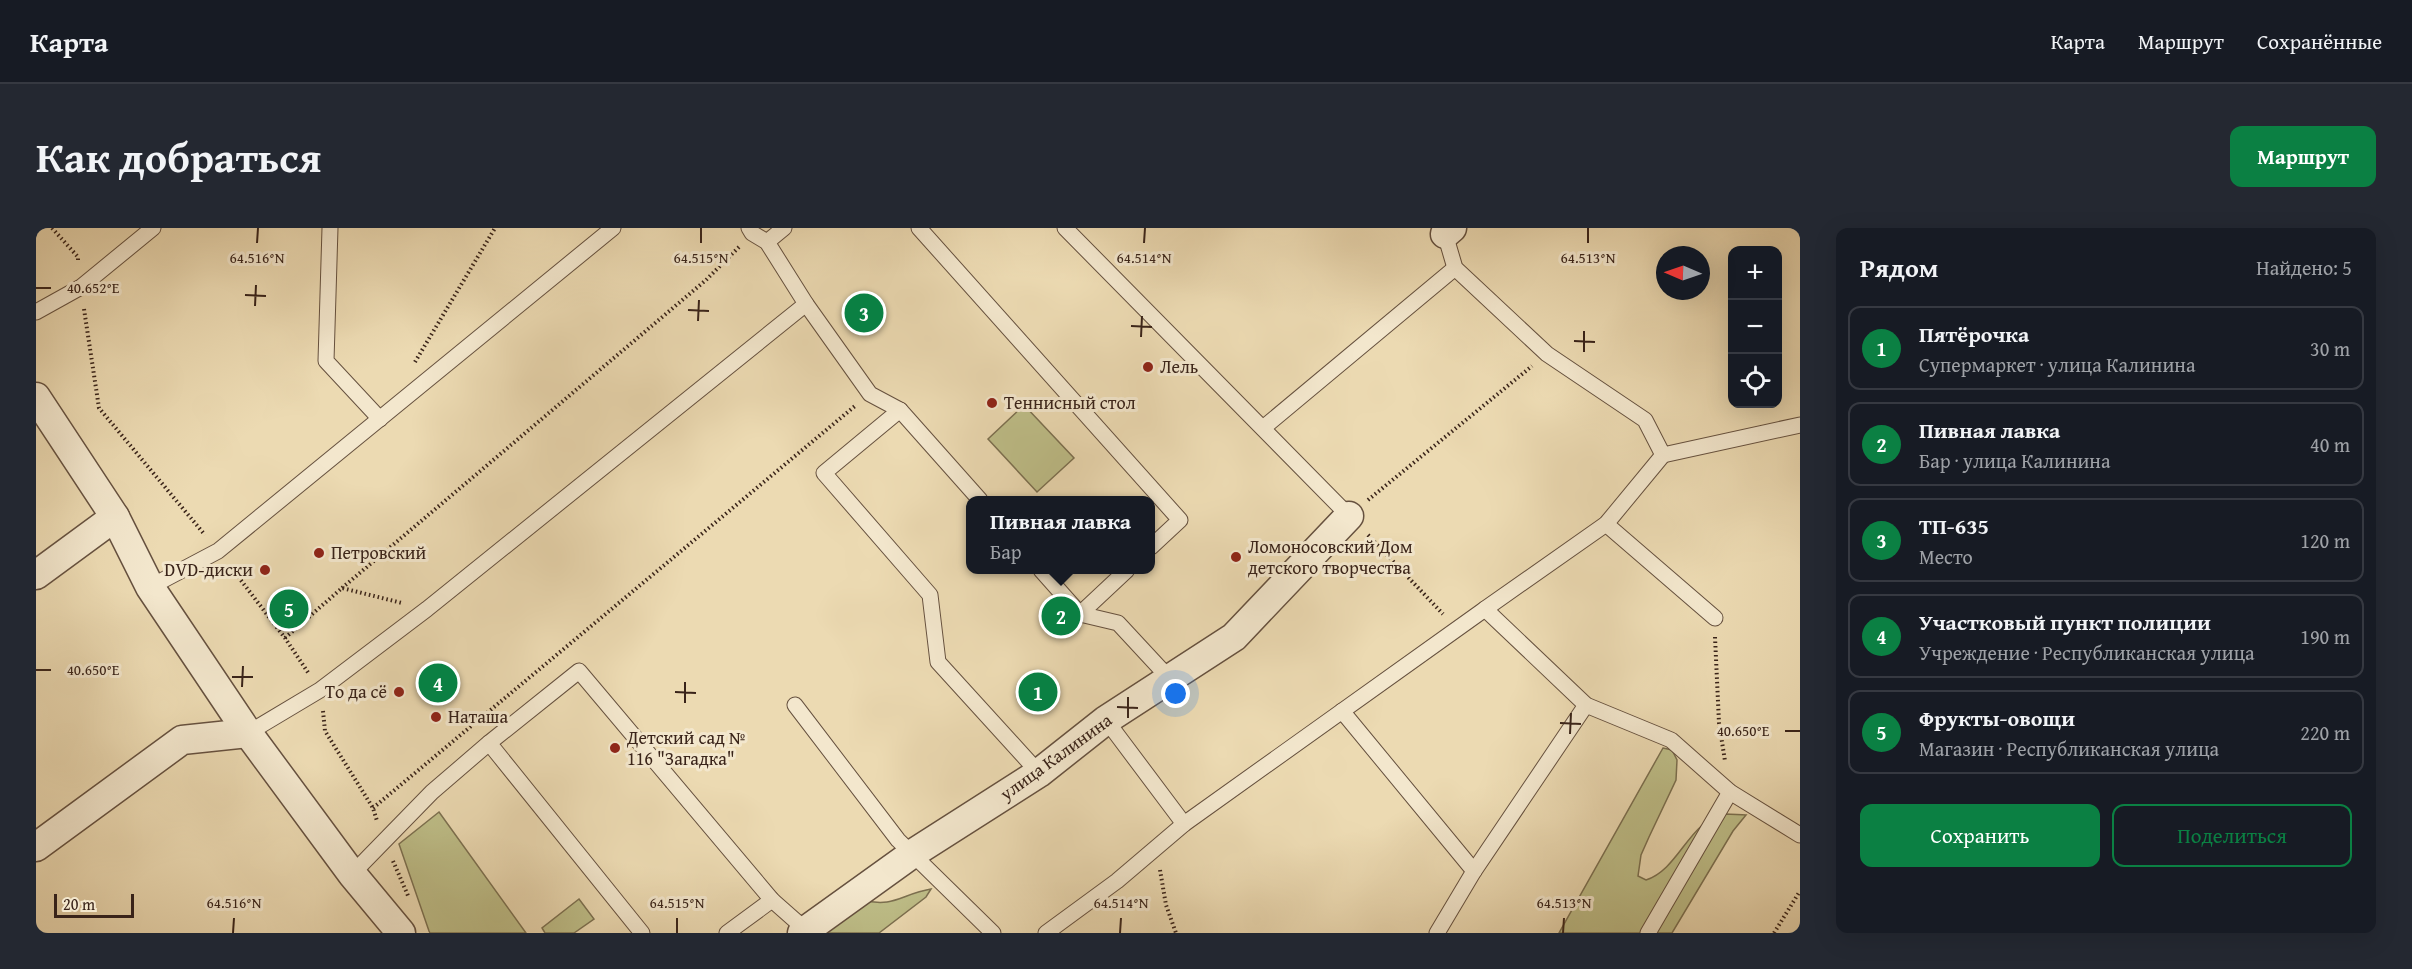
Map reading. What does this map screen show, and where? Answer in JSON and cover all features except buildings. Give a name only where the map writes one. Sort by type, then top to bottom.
[{"type":"street","points":[[36,397],[115,517],[150,587],[248,733],[352,874],[401,933]]},
{"type":"street","name":"улица Калинина","points":[[804,932],[912,854],[1039,773],[1106,720],[1234,637],[1349,516]]},
{"type":"street","points":[[36,575],[115,517]]},
{"type":"street","points":[[36,847],[182,740],[248,733]]},
{"type":"lane","points":[[36,312],[81,287],[153,228]]},
{"type":"lane","points":[[330,228],[326,361],[380,419]]},
{"type":"lane","points":[[150,587],[218,550],[613,228]]},
{"type":"lane","points":[[767,242],[784,228]]},
{"type":"lane","points":[[919,228],[1180,520],[1155,543]]},
{"type":"lane","points":[[1065,228],[1349,516]]},
{"type":"lane","points":[[1446,230],[1455,268],[1547,354],[1645,420],[1663,455]]},
{"type":"lane","points":[[751,231],[767,242],[806,304],[870,394],[900,410],[976,496]]},
{"type":"lane","points":[[1263,428],[1455,268]]},
{"type":"lane","points":[[248,733],[320,690],[427,609],[806,304]]},
{"type":"lane","points":[[36,379],[36,397]]},
{"type":"lane","points":[[900,410],[824,472],[930,595],[938,662],[1039,773]]},
{"type":"lane","points":[[1047,933],[1117,881],[1184,824],[1606,524],[1663,455],[1800,425]]},
{"type":"lane","points":[[1606,524],[1714,618]]},
{"type":"lane","points":[[1045,574],[1080,614],[1118,623],[1169,678]]},
{"type":"lane","points":[[1080,614],[1123,574]]},
{"type":"lane","points":[[1485,609],[1586,705],[1671,740],[1730,792],[1800,835]]},
{"type":"lane","points":[[352,874],[432,792],[579,671],[772,900],[804,932]]},
{"type":"lane","points":[[795,705],[898,840],[993,933]]},
{"type":"lane","points":[[1437,933],[1474,871],[1586,705]]},
{"type":"lane","points":[[1342,711],[1474,871]]},
{"type":"lane","points":[[1106,720],[1184,824]]},
{"type":"lane","points":[[489,743],[642,933]]},
{"type":"lane","points":[[1648,933],[1730,792]]},
{"type":"lane","points":[[727,933],[772,900]]},
{"type":"path","points":[[52,228],[78,257],[99,408],[218,550],[285,638],[320,690],[325,731],[373,808],[384,842],[411,902]]},
{"type":"path","points":[[410,370],[495,228]]},
{"type":"path","points":[[285,638],[706,280],[751,231]]},
{"type":"path","points":[[1457,629],[1349,516],[1547,354]]},
{"type":"path","points":[[373,808],[870,394]]},
{"type":"path","points":[[342,588],[427,609]]},
{"type":"path","points":[[1714,618],[1719,723],[1730,792]]},
{"type":"path","points":[[1156,848],[1166,905],[1176,933]]},
{"type":"path","points":[[1774,933],[1800,891]]},
{"type":"green space","points":[[1024,405],[1074,458],[1037,492],[988,439]]},
{"type":"green space","points":[[1663,748],[1672,750],[1677,760],[1676,780],[1641,855],[1638,876],[1646,880],[1658,874],[1668,866],[1693,834],[1713,818],[1726,814],[1746,815],[1733,831],[1672,933],[1559,933]]},
{"type":"green space","points":[[439,812],[526,933],[430,933],[399,844]]},
{"type":"green space","points":[[931,889],[926,897],[879,933],[821,933],[862,900],[890,901]]},
{"type":"green space","points":[[579,899],[594,919],[574,933],[545,933],[542,928]]},
{"type":"place","name":"ТП-635","points":[[864,313]]},
{"type":"place","name":"Лель","points":[[1148,367]]},
{"type":"place","name":"Теннисный стол","points":[[992,403]]},
{"type":"place","name":"Петровский","points":[[319,553]]},
{"type":"place","name":"Ломоносовский Дом детского творчества","points":[[1236,557]]},
{"type":"place","name":"DVD-диски","points":[[265,570]]},
{"type":"place","name":"Фрукты-овощи","points":[[289,609]]},
{"type":"place","name":"Пивная лавка","points":[[1061,616]]},
{"type":"place","name":"Участковый пункт полиции","points":[[438,683]]},
{"type":"place","name":"То да сё","points":[[399,692]]},
{"type":"place","name":"Пятёрочка","points":[[1038,692]]},
{"type":"place","name":"Наташа","points":[[436,717]]},
{"type":"place","name":"Детский сад № 116 \"Загадка\"","points":[[615,748]]}]
